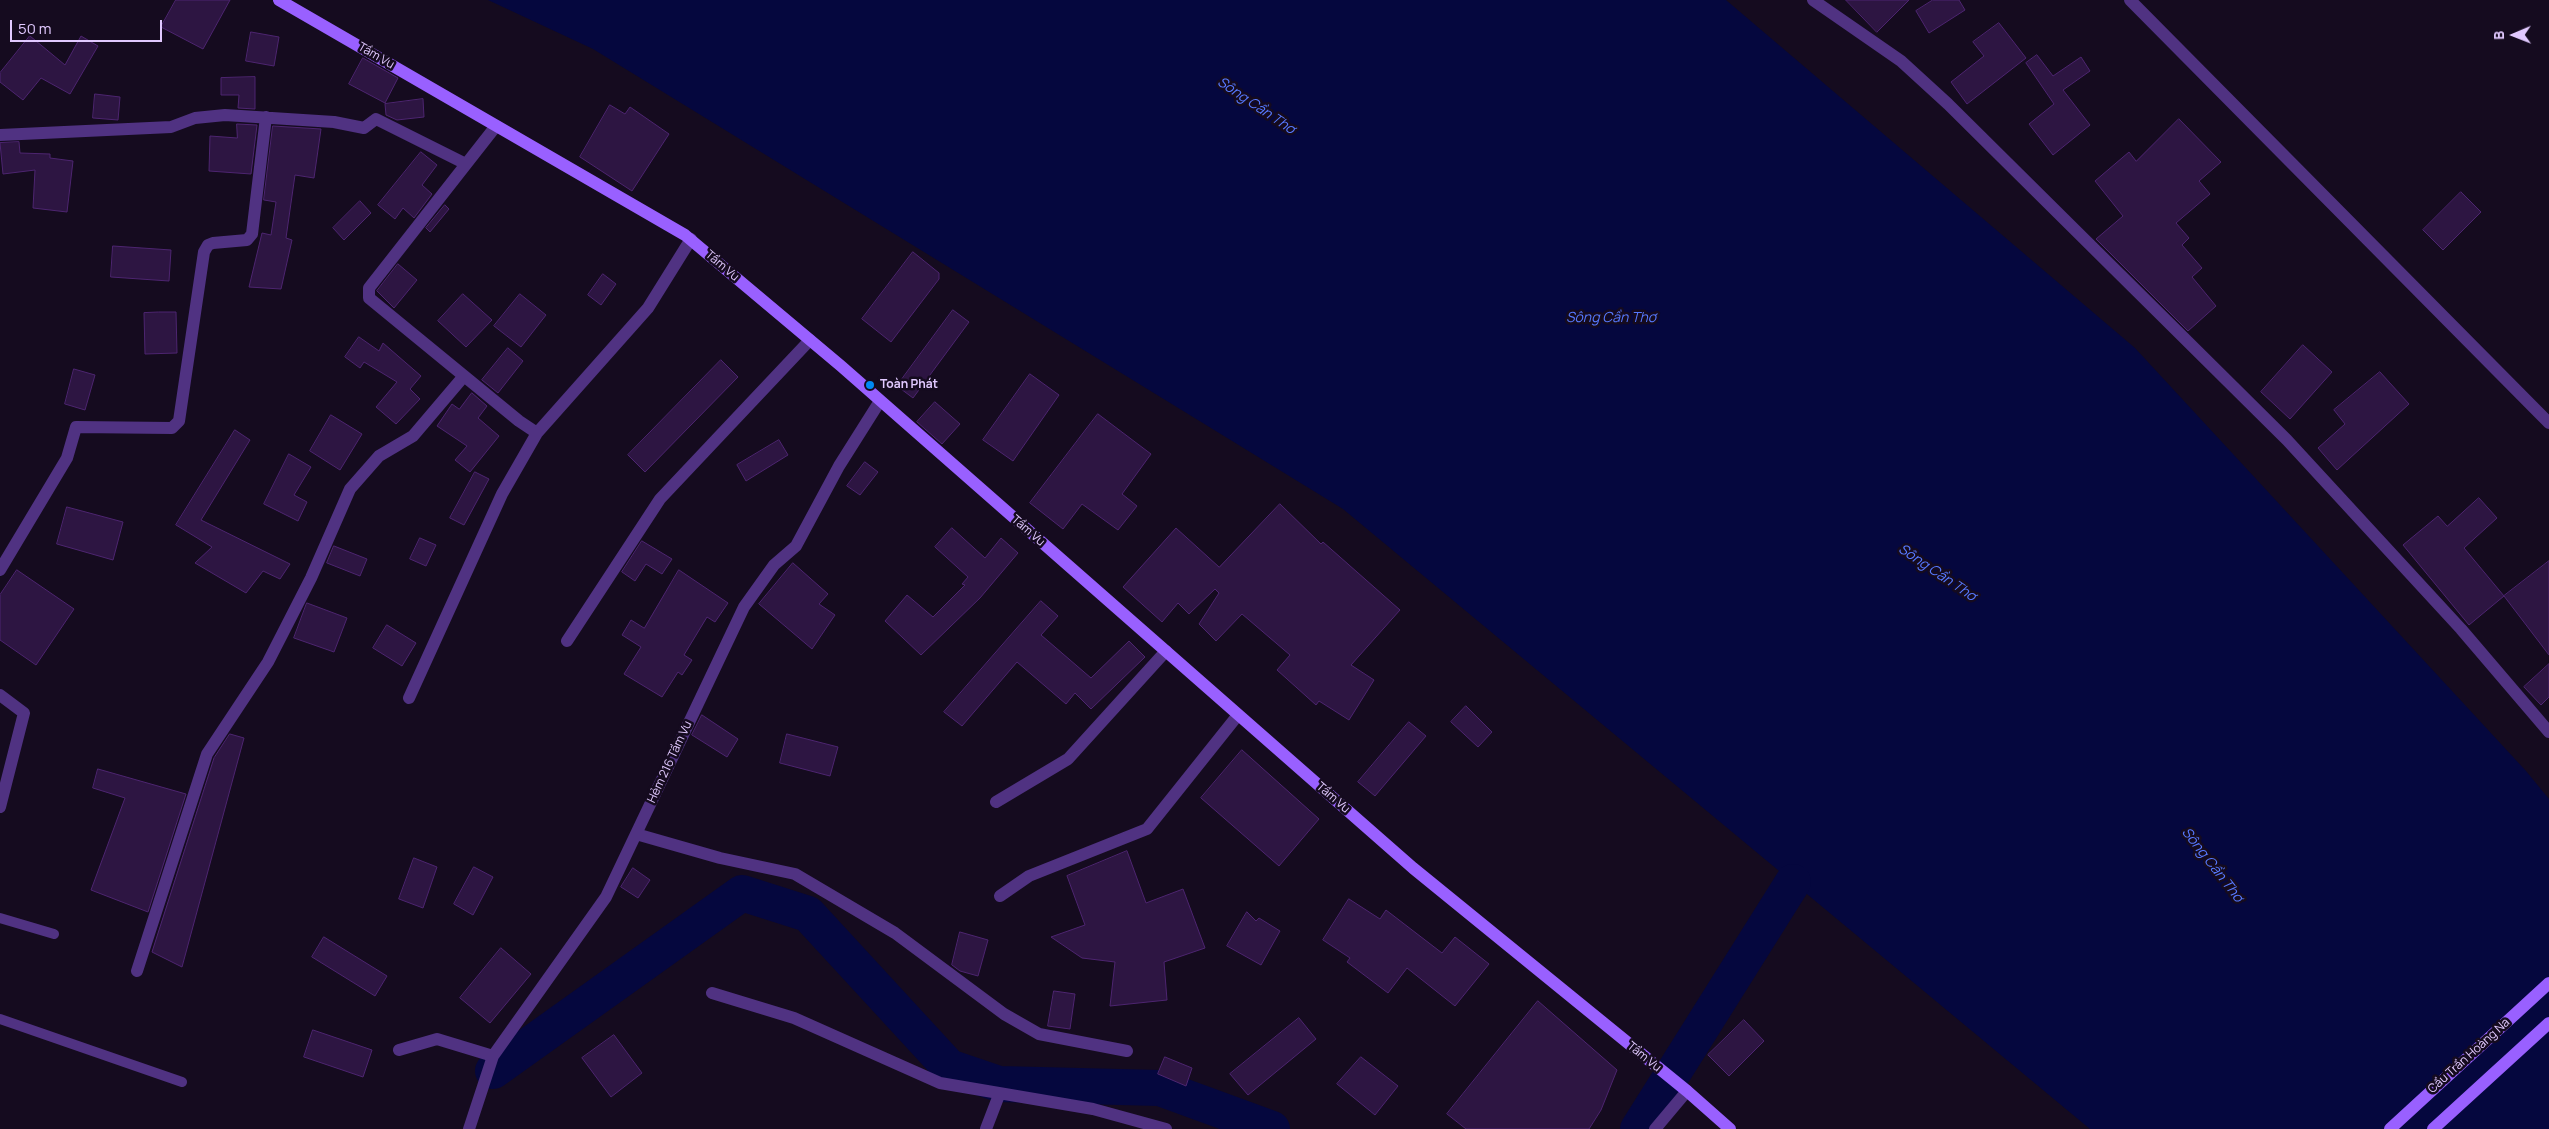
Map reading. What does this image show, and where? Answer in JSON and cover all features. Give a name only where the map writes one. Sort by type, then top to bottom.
[{"type":"street","name":"Tầm Vu","points":[[280,0],[691,240],[810,340],[1413,868],[1687,1091],[1730,1129]]},
{"type":"street","points":[[1813,0],[1900,60],[1948,104],[2287,440],[2461,629],[2549,732]]},
{"type":"street","points":[[2130,0],[2549,423]]},
{"type":"street","points":[[0,135],[171,127],[195,118],[225,114],[334,122],[364,128],[376,119],[466,164]]},
{"type":"street","points":[[0,570],[66,458],[76,428],[172,428],[179,421],[204,252],[208,245],[213,243],[247,240],[252,234],[266,117]]},
{"type":"street","points":[[496,126],[369,288],[369,298],[537,433]]},
{"type":"street","points":[[409,698],[502,494],[537,433],[648,308],[691,240]]},
{"type":"street","points":[[567,641],[660,499],[810,340]]},
{"type":"street","points":[[137,971],[207,754],[268,662],[310,578],[350,489],[379,456],[413,436],[464,376]]},
{"type":"street","name":"Hẻm 216 Tầm Vu","points":[[470,1129],[493,1056],[606,897],[744,607],[774,565],[796,546],[839,466],[880,401]]},
{"type":"street","points":[[996,802],[1068,758],[1166,651]]},
{"type":"street","points":[[0,695],[24,713],[0,807]]},
{"type":"street","points":[[1000,896],[1028,876],[1147,829],[1238,715]]},
{"type":"street","points":[[636,834],[720,858],[795,874],[895,933],[1004,1014],[1039,1034],[1127,1051]]},
{"type":"street","name":"Cầu Trần Hoàng Na","points":[[2390,1129],[2549,983]]},
{"type":"street","points":[[712,994],[794,1018],[940,1084],[1093,1109],[1166,1129]]},
{"type":"street","points":[[2433,1129],[2549,1023]]},
{"type":"street","points":[[399,1050],[437,1039],[493,1056]]},
{"type":"street","points":[[1655,1129],[1687,1091]]},
{"type":"street","points":[[986,1129],[999,1095]]},
{"type":"lane","points":[[0,918],[54,934]]},
{"type":"lane","points":[[0,1019],[182,1082]]},
{"type":"water","name":"Sông Cần Thơ","points":[[488,0],[1726,0],[2135,348],[2526,771],[2549,799],[2549,1129],[2090,1129],[1343,509],[593,49]]},
{"type":"building","points":[[176,0],[230,0],[203,49],[161,27]]},
{"type":"building","points":[[1846,0],[1909,0],[1877,32]]},
{"type":"building","points":[[1933,0],[1959,0],[1965,10],[1929,33],[1916,11]]},
{"type":"building","points":[[1999,23],[2026,58],[1967,104],[1951,82],[1984,56],[1973,42]]},
{"type":"building","points":[[251,32],[279,37],[274,66],[246,61]]},
{"type":"building","points":[[30,36],[65,65],[81,36],[98,46],[70,94],[41,78],[23,100],[0,82],[0,73]]},
{"type":"building","points":[[2037,55],[2053,76],[2081,57],[2090,71],[2063,90],[2090,125],[2053,155],[2029,124],[2054,104],[2026,63]]},
{"type":"building","points":[[363,58],[398,78],[385,103],[349,84]]},
{"type":"building","points":[[255,77],[255,109],[238,108],[239,95],[221,95],[221,78]]},
{"type":"building","points":[[95,94],[120,97],[118,120],[93,118]]},
{"type":"building","points":[[423,99],[424,117],[397,120],[386,115],[385,104]]},
{"type":"building","points":[[610,105],[625,114],[630,107],[669,134],[632,191],[580,157]]},
{"type":"building","points":[[2179,119],[2221,162],[2199,181],[2210,194],[2176,223],[2189,238],[2182,245],[2202,268],[2192,277],[2216,306],[2188,331],[2096,239],[2123,216],[2095,181],[2129,152],[2136,161]]},
{"type":"building","points":[[237,124],[257,125],[251,174],[209,171],[210,136],[237,138]]},
{"type":"building","points":[[273,126],[321,129],[314,178],[295,175],[286,238],[292,240],[281,289],[249,287],[262,233],[271,235],[276,202],[264,200]]},
{"type":"building","points":[[19,142],[20,153],[50,154],[50,158],[73,161],[67,212],[33,208],[35,170],[3,174],[0,143]]},
{"type":"building","points":[[421,152],[437,165],[422,185],[432,194],[414,218],[403,208],[395,219],[378,205]]},
{"type":"building","points":[[2461,192],[2481,212],[2443,250],[2423,230]]},
{"type":"building","points":[[360,201],[371,213],[344,240],[333,228]]},
{"type":"building","points":[[445,205],[449,209],[430,232],[426,228]]},
{"type":"building","points":[[113,246],[171,250],[169,281],[111,277]]},
{"type":"building","points":[[913,252],[939,273],[939,279],[891,342],[862,319]]},
{"type":"building","points":[[398,264],[417,280],[394,308],[377,291]]},
{"type":"building","points":[[603,274],[616,284],[601,305],[588,295]]},
{"type":"building","points":[[463,294],[492,320],[466,347],[438,321]]},
{"type":"building","points":[[520,294],[546,315],[521,347],[494,326]]},
{"type":"building","points":[[953,310],[969,322],[913,398],[897,386]]},
{"type":"building","points":[[176,312],[177,353],[145,354],[144,313]]},
{"type":"building","points":[[359,337],[379,351],[383,343],[421,376],[410,389],[420,399],[396,424],[376,407],[397,382],[364,362],[360,368],[345,357]]},
{"type":"building","points":[[2303,345],[2332,372],[2290,419],[2261,392]]},
{"type":"building","points":[[508,348],[523,361],[498,393],[482,380]]},
{"type":"building","points":[[721,360],[738,377],[645,472],[628,455]]},
{"type":"building","points":[[74,369],[95,375],[85,410],[65,404]]},
{"type":"building","points":[[2380,372],[2409,404],[2337,470],[2318,448],[2345,424],[2334,410]]},
{"type":"building","points":[[1030,374],[1059,395],[1013,461],[983,440]]},
{"type":"building","points":[[472,393],[487,406],[478,418],[499,436],[470,472],[455,460],[467,446],[437,426],[452,404],[459,409]]},
{"type":"building","points":[[935,402],[960,424],[942,444],[917,422]]},
{"type":"building","points":[[1098,414],[1151,454],[1122,494],[1137,506],[1118,530],[1082,504],[1063,529],[1030,503]]},
{"type":"building","points":[[331,415],[362,434],[340,470],[310,451]]},
{"type":"building","points":[[235,430],[250,440],[201,520],[290,564],[280,579],[263,571],[246,593],[195,563],[212,547],[176,525]]},
{"type":"building","points":[[779,440],[788,455],[746,481],[737,465]]},
{"type":"building","points":[[289,454],[311,467],[294,495],[307,502],[298,521],[264,504]]},
{"type":"building","points":[[865,462],[878,472],[860,495],[847,486]]},
{"type":"building","points":[[475,472],[489,479],[464,525],[450,518]]},
{"type":"building","points":[[2479,498],[2497,518],[2464,548],[2504,596],[2469,625],[2403,545],[2438,516],[2447,526]]},
{"type":"building","points":[[1280,504],[1321,544],[1323,542],[1400,610],[1351,665],[1374,680],[1349,720],[1319,701],[1316,705],[1277,670],[1290,655],[1242,614],[1216,641],[1199,624],[1219,593],[1215,589],[1189,614],[1178,603],[1162,622],[1123,587],[1176,528],[1219,567]]},
{"type":"building","points":[[67,507],[123,522],[113,560],[57,544]]},
{"type":"building","points":[[952,528],[985,558],[1001,538],[1018,553],[980,598],[921,655],[885,621],[907,595],[933,617],[965,585],[962,584],[968,577],[935,547]]},
{"type":"building","points":[[420,538],[436,545],[426,566],[410,559]]},
{"type":"building","points":[[642,541],[672,559],[662,574],[646,564],[635,581],[622,572]]},
{"type":"building","points":[[334,546],[367,559],[360,576],[327,563]]},
{"type":"building","points":[[2549,561],[2549,655],[2504,596]]},
{"type":"building","points":[[793,563],[828,594],[819,604],[835,615],[812,649],[759,604]]},
{"type":"building","points":[[17,570],[74,609],[36,665],[0,640],[0,595]]},
{"type":"building","points":[[679,570],[728,603],[715,622],[707,617],[684,655],[692,660],[682,675],[678,672],[662,697],[624,674],[641,647],[622,635],[631,620],[644,628]]},
{"type":"building","points":[[1041,601],[1058,616],[1041,635],[1091,678],[1129,641],[1145,657],[1091,709],[1075,693],[1066,704],[1017,662],[962,726],[944,712]]},
{"type":"building","points":[[307,603],[347,618],[334,652],[294,638]]},
{"type":"building","points":[[387,625],[416,643],[402,666],[373,648]]},
{"type":"building","points":[[2549,664],[2549,697],[2541,705],[2524,687]]},
{"type":"building","points":[[1466,706],[1492,732],[1478,747],[1451,722]]},
{"type":"building","points":[[702,715],[738,739],[727,757],[692,735]]},
{"type":"building","points":[[1409,722],[1426,736],[1375,796],[1358,782]]},
{"type":"building","points":[[230,734],[244,738],[182,967],[152,952],[214,758]]},
{"type":"building","points":[[787,734],[838,747],[830,776],[780,763]]},
{"type":"building","points":[[1242,750],[1319,819],[1279,866],[1201,798]]},
{"type":"building","points":[[98,769],[186,794],[148,912],[91,890],[125,798],[93,788]]},
{"type":"building","points":[[1127,851],[1146,903],[1183,889],[1205,948],[1164,962],[1167,1000],[1110,1006],[1115,962],[1082,958],[1051,937],[1085,925],[1067,876]]},
{"type":"building","points":[[414,858],[437,867],[423,908],[399,899]]},
{"type":"building","points":[[474,867],[493,877],[473,915],[454,904]]},
{"type":"building","points":[[633,868],[650,880],[638,898],[621,887]]},
{"type":"building","points":[[1349,899],[1380,919],[1386,910],[1442,953],[1455,937],[1489,964],[1455,1006],[1407,968],[1388,993],[1347,962],[1350,958],[1323,940]]},
{"type":"building","points":[[1247,912],[1256,921],[1259,918],[1280,931],[1261,965],[1227,946]]},
{"type":"building","points":[[960,932],[988,940],[978,976],[960,971],[952,965]]},
{"type":"building","points":[[324,937],[387,976],[375,996],[312,957]]},
{"type":"building","points":[[501,948],[531,974],[490,1023],[460,998]]},
{"type":"building","points":[[1054,991],[1075,994],[1070,1029],[1048,1026]]},
{"type":"building","points":[[1538,1001],[1617,1070],[1601,1110],[1589,1129],[1466,1129],[1447,1114]]},
{"type":"building","points":[[1299,1018],[1316,1039],[1248,1095],[1230,1074]]},
{"type":"building","points":[[1744,1020],[1764,1041],[1729,1076],[1708,1055]]},
{"type":"building","points":[[313,1030],[372,1050],[363,1077],[304,1057]]},
{"type":"building","points":[[614,1035],[642,1073],[611,1097],[582,1058]]},
{"type":"building","points":[[1165,1057],[1192,1068],[1186,1086],[1158,1074]]},
{"type":"building","points":[[1361,1057],[1398,1086],[1375,1115],[1337,1084]]},
{"type":"waterway","points":[[1638,1129],[1793,882]]},
{"type":"waterway","points":[[493,1071],[742,893],[808,914],[949,1067],[999,1084],[1160,1088],[1272,1129]]},
{"type":"place","name":"Toàn Phát","points":[[870,385]]}]
